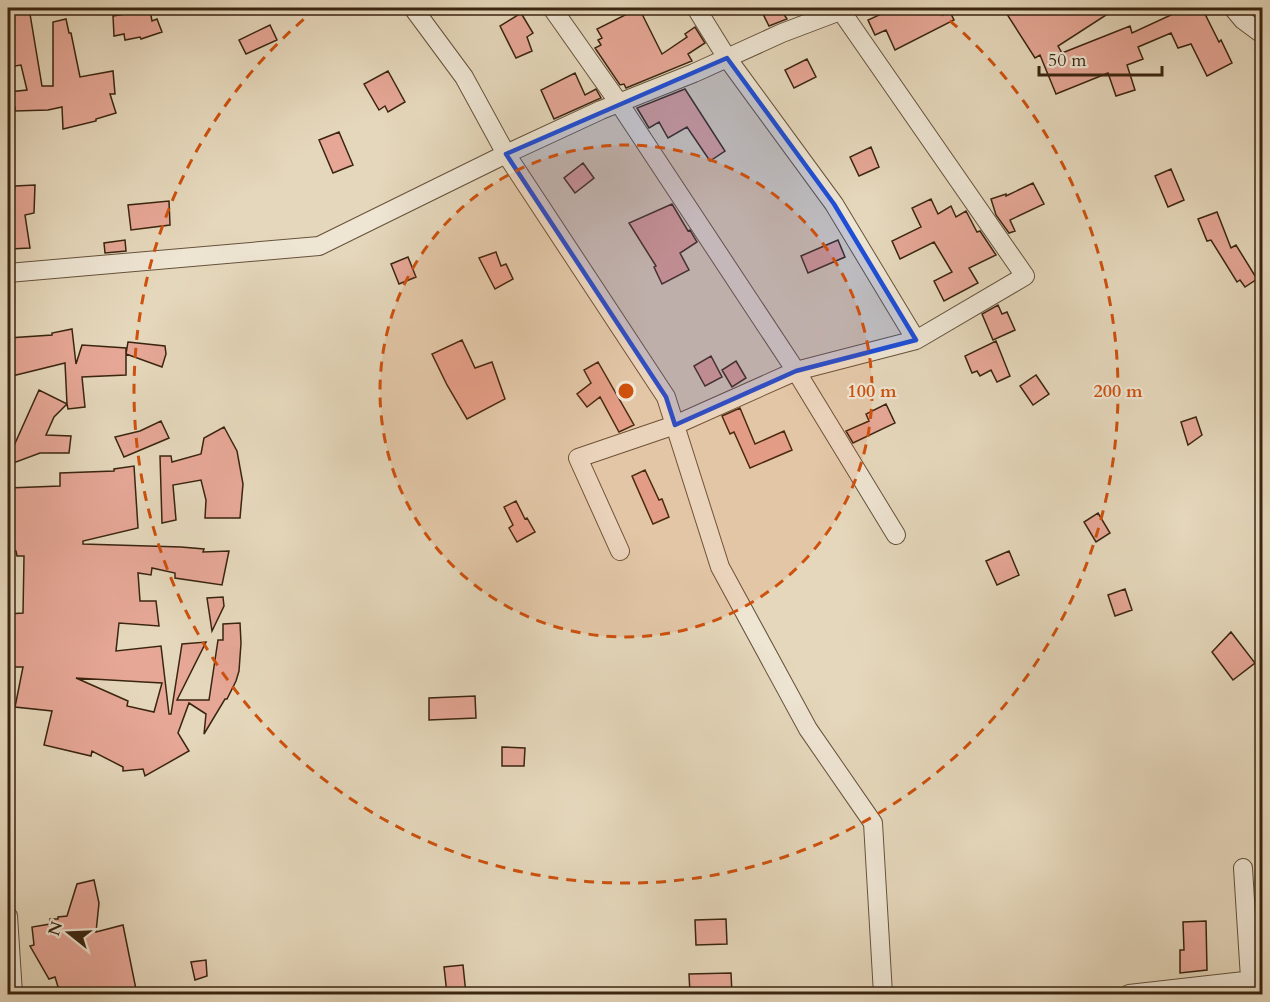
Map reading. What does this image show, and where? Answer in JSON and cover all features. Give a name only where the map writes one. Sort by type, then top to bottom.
[{"type":"street","points":[[413,8],[464,78],[506,154],[666,397],[720,567],[808,729],[873,823],[883,994]]},
{"type":"street","points":[[552,8],[619,103],[796,371],[896,535]]},
{"type":"street","points":[[696,8],[727,58],[834,204],[916,340]]},
{"type":"street","points":[[8,273],[320,246],[506,154],[842,8],[1025,276],[916,340],[796,371],[675,425],[578,458],[620,551]]},
{"type":"street","points":[[1233,8],[1243,20],[1263,34]]},
{"type":"street","points":[[1129,994],[1254,985],[1244,868]]},
{"type":"street","points":[[8,915],[13,994]]},
{"type":"highlighted area","points":[[727,58],[834,204],[916,340],[796,371],[675,425],[666,397],[506,154]]},
{"type":"building","points":[[8,8],[29,8],[42,86],[53,86],[53,22],[66,19],[80,77],[113,71],[115,94],[110,94],[116,113],[96,119],[96,121],[63,129],[62,107],[48,110],[15,111],[15,107],[8,108],[8,92],[27,90],[21,65],[8,67]]},
{"type":"building","points":[[639,8],[662,54],[687,37],[685,34],[695,27],[705,43],[688,54],[692,61],[626,88],[624,84],[620,85],[595,48],[601,45],[598,40],[602,38],[597,29]]},
{"type":"building","points":[[760,8],[780,8],[787,19],[769,26]]},
{"type":"building","points":[[894,8],[948,8],[954,20],[895,50],[886,30],[875,35],[868,20]]},
{"type":"building","points":[[1003,8],[1117,8],[1058,46],[1062,53],[1130,26],[1132,33],[1186,8],[1202,8],[1232,63],[1207,76],[1191,44],[1178,48],[1171,33],[1138,47],[1143,59],[1127,65],[1135,90],[1116,96],[1108,73],[1056,94],[1040,55],[1035,58]]},
{"type":"building","points":[[150,10],[152,21],[157,19],[162,32],[141,39],[140,37],[125,40],[124,34],[114,36],[113,16]]},
{"type":"building","points":[[521,13],[533,33],[527,37],[532,51],[516,58],[500,26]]},
{"type":"building","points":[[270,25],[277,40],[246,54],[239,40]]},
{"type":"building","points":[[807,59],[816,77],[794,88],[785,70]]},
{"type":"building","points":[[388,71],[405,102],[388,112],[385,106],[379,110],[364,84]]},
{"type":"building","points":[[575,73],[585,95],[596,89],[601,98],[554,119],[541,90]]},
{"type":"building","points":[[685,89],[725,151],[710,161],[687,127],[668,138],[659,122],[649,128],[637,108]]},
{"type":"building","points":[[339,132],[353,165],[333,173],[319,140]]},
{"type":"building","points":[[871,147],[879,167],[859,176],[850,157]]},
{"type":"building","points":[[583,163],[594,178],[575,193],[564,178]]},
{"type":"building","points":[[1171,169],[1184,200],[1168,207],[1155,176]]},
{"type":"building","points":[[1033,183],[1044,204],[1010,220],[1015,231],[1009,233],[996,215],[991,199],[1006,194],[1006,196]]},
{"type":"building","points":[[35,185],[34,213],[25,215],[30,248],[10,249],[9,222],[15,186]]},
{"type":"building","points":[[931,199],[938,214],[951,206],[956,217],[966,211],[977,232],[980,231],[996,255],[969,268],[978,283],[944,301],[934,281],[952,272],[934,242],[900,259],[892,241],[921,227],[912,208]]},
{"type":"building","points":[[169,201],[170,225],[131,230],[128,205]]},
{"type":"building","points":[[672,204],[697,242],[680,253],[689,270],[662,284],[654,267],[656,266],[629,223]]},
{"type":"building","points":[[1217,212],[1231,248],[1236,245],[1257,279],[1245,287],[1240,280],[1237,282],[1211,240],[1207,241],[1198,219]]},
{"type":"building","points":[[125,240],[126,251],[105,253],[104,243]]},
{"type":"building","points":[[838,240],[845,257],[808,273],[801,256]]},
{"type":"building","points":[[496,252],[501,266],[506,264],[513,279],[495,289],[479,258]]},
{"type":"building","points":[[408,257],[416,277],[399,284],[391,264]]},
{"type":"building","points":[[998,305],[1002,314],[1007,312],[1015,330],[993,340],[982,314]]},
{"type":"building","points":[[72,329],[76,364],[82,345],[126,348],[126,375],[82,377],[85,407],[68,409],[65,363],[8,377],[8,338],[52,335],[52,333]]},
{"type":"building","points":[[462,340],[475,368],[492,362],[505,399],[467,419],[432,354]]},
{"type":"building","points":[[996,341],[1010,376],[997,382],[991,370],[980,376],[977,371],[972,373],[965,356]]},
{"type":"building","points":[[128,342],[165,346],[166,354],[162,367],[126,354]]},
{"type":"building","points":[[711,356],[722,377],[705,386],[694,366]]},
{"type":"building","points":[[736,361],[746,378],[732,387],[722,370]]},
{"type":"building","points":[[598,362],[634,425],[619,432],[600,397],[587,407],[577,394],[591,383],[584,370]]},
{"type":"building","points":[[1036,375],[1049,394],[1033,405],[1020,386]]},
{"type":"building","points":[[39,390],[67,404],[54,417],[46,435],[71,436],[69,453],[40,453],[8,465],[8,459]]},
{"type":"building","points":[[886,404],[895,423],[853,443],[846,431],[869,421],[866,414]]},
{"type":"building","points":[[740,408],[755,444],[784,431],[792,450],[750,468],[734,432],[730,434],[722,416]]},
{"type":"building","points":[[1196,417],[1202,435],[1188,445],[1181,422]]},
{"type":"building","points":[[161,421],[169,438],[124,457],[115,437],[140,431]]},
{"type":"building","points":[[224,427],[237,451],[243,484],[240,518],[205,518],[206,500],[201,480],[173,485],[176,520],[162,523],[160,456],[171,456],[172,462],[201,454],[204,438]]},
{"type":"building","points":[[134,466],[138,528],[83,541],[83,544],[181,547],[204,549],[203,552],[229,551],[222,585],[175,578],[175,573],[152,568],[151,575],[138,573],[140,601],[156,601],[159,626],[119,623],[116,651],[161,646],[169,714],[171,714],[182,644],[206,642],[177,700],[209,700],[218,640],[223,640],[223,624],[240,623],[239,671],[227,699],[204,734],[206,714],[189,703],[178,733],[189,751],[145,776],[143,769],[123,771],[123,767],[92,751],[91,756],[44,745],[52,711],[15,707],[23,667],[11,667],[12,662],[8,662],[8,614],[23,613],[24,556],[17,556],[16,551],[10,551],[8,488],[60,486],[60,473],[114,471],[114,469]],"holes":[[[76,678],[162,683],[154,712],[127,706],[128,701]]]},
{"type":"building","points":[[645,470],[659,500],[662,499],[669,517],[653,524],[632,476]]},
{"type":"building","points":[[516,501],[535,532],[517,542],[509,528],[513,525],[504,507]]},
{"type":"building","points":[[1098,513],[1110,533],[1096,542],[1084,522]]},
{"type":"building","points":[[1009,551],[1019,575],[997,585],[986,561]]},
{"type":"building","points":[[1125,589],[1132,610],[1115,616],[1108,595]]},
{"type":"building","points":[[223,597],[224,606],[212,631],[207,598]]},
{"type":"building","points":[[1231,632],[1255,663],[1233,680],[1212,652]]},
{"type":"building","points":[[475,696],[476,718],[429,720],[429,698]]},
{"type":"building","points":[[502,747],[525,748],[524,766],[502,766]]},
{"type":"building","points":[[94,880],[99,903],[96,932],[123,925],[137,994],[118,994],[117,991],[70,994],[59,990],[55,977],[49,979],[30,946],[34,945],[32,927],[50,924],[50,919],[67,916],[77,884]]},
{"type":"building","points":[[726,919],[727,944],[696,945],[695,920]]},
{"type":"building","points":[[1206,921],[1207,970],[1180,973],[1180,950],[1184,950],[1183,922]]},
{"type":"building","points":[[206,960],[207,976],[195,980],[191,962]]},
{"type":"building","points":[[463,965],[466,994],[447,994],[444,967]]},
{"type":"building","points":[[731,973],[732,994],[690,994],[689,974]]}]
